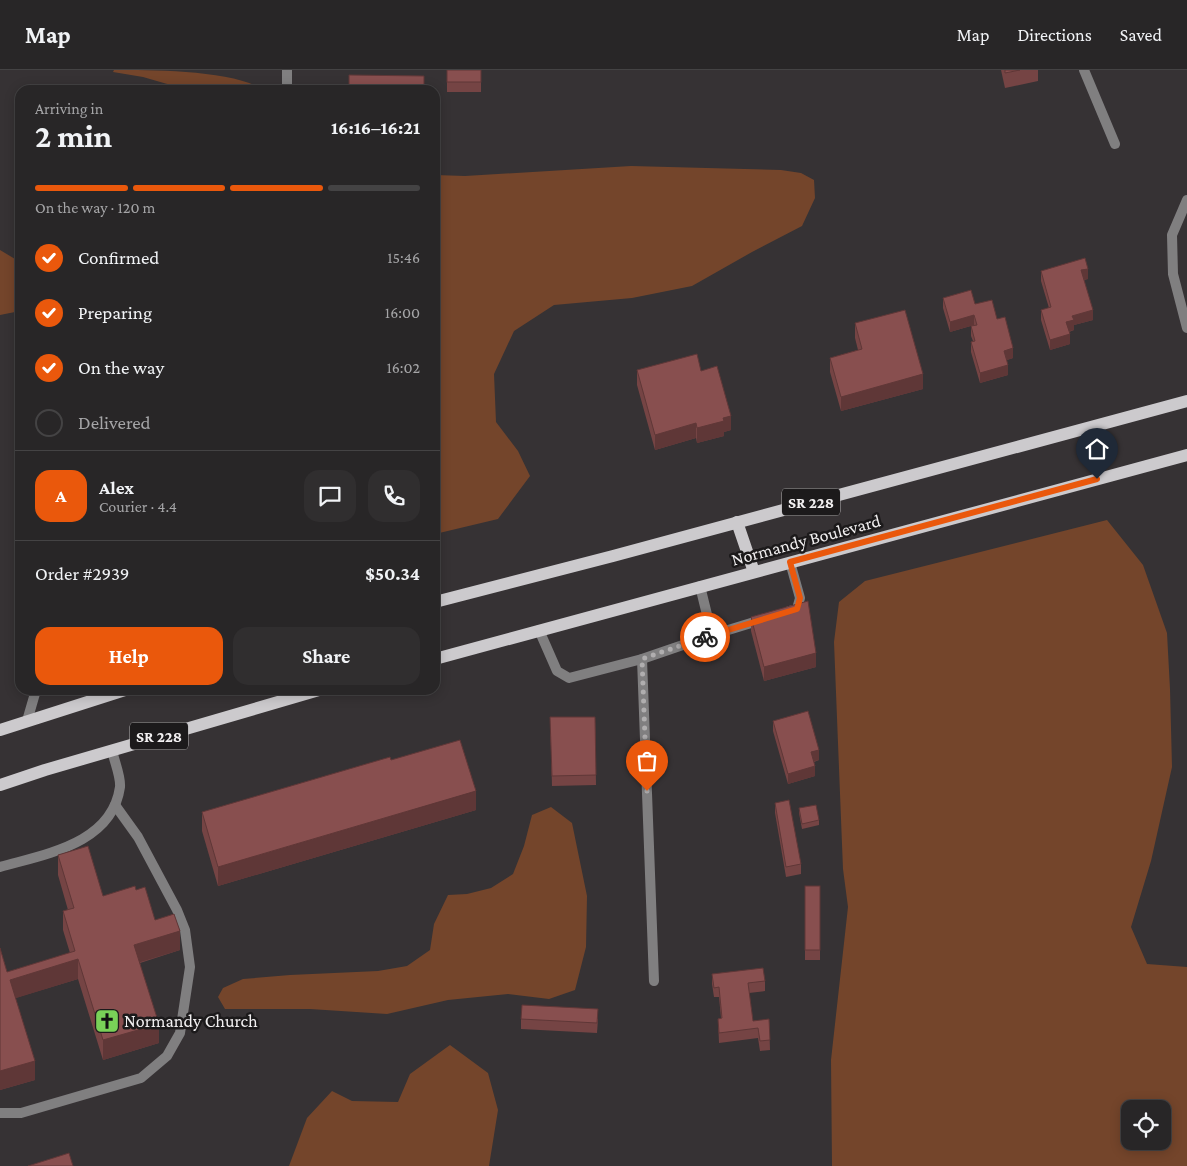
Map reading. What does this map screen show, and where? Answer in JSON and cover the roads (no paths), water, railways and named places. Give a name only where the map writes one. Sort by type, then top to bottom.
[{"type":"main road","name":"Normandy Boulevard","points":[[440,601],[1187,401]]},
{"type":"main road","name":"Normandy Boulevard","points":[[440,658],[1187,455]]},
{"type":"main road","points":[[737,522],[754,572]]},
{"type":"main road","points":[[0,730],[109,695]]},
{"type":"main road","name":"SR 228","points":[[0,785],[285,695]]},
{"type":"street","points":[[287,70],[287,85]]},
{"type":"street","points":[[1084,70],[1115,144]]},
{"type":"street","points":[[1187,200],[1184,216],[1172,235],[1173,274],[1187,328]]},
{"type":"street","points":[[539,630],[558,671],[569,678],[642,659],[797,609],[800,598],[790,562]]},
{"type":"street","points":[[700,586],[712,635]]},
{"type":"street","points":[[642,659],[654,981]]},
{"type":"street","points":[[27,721],[35,695]]},
{"type":"street","points":[[0,867],[58,851],[85,839],[102,824],[115,805],[120,785],[112,750]]},
{"type":"street","points":[[0,1113],[21,1113],[141,1078],[167,1056],[180,1033],[190,967],[186,930],[138,837],[115,805]]},
{"type":"place","name":"Normandy Church","points":[[107,1021]]}]
